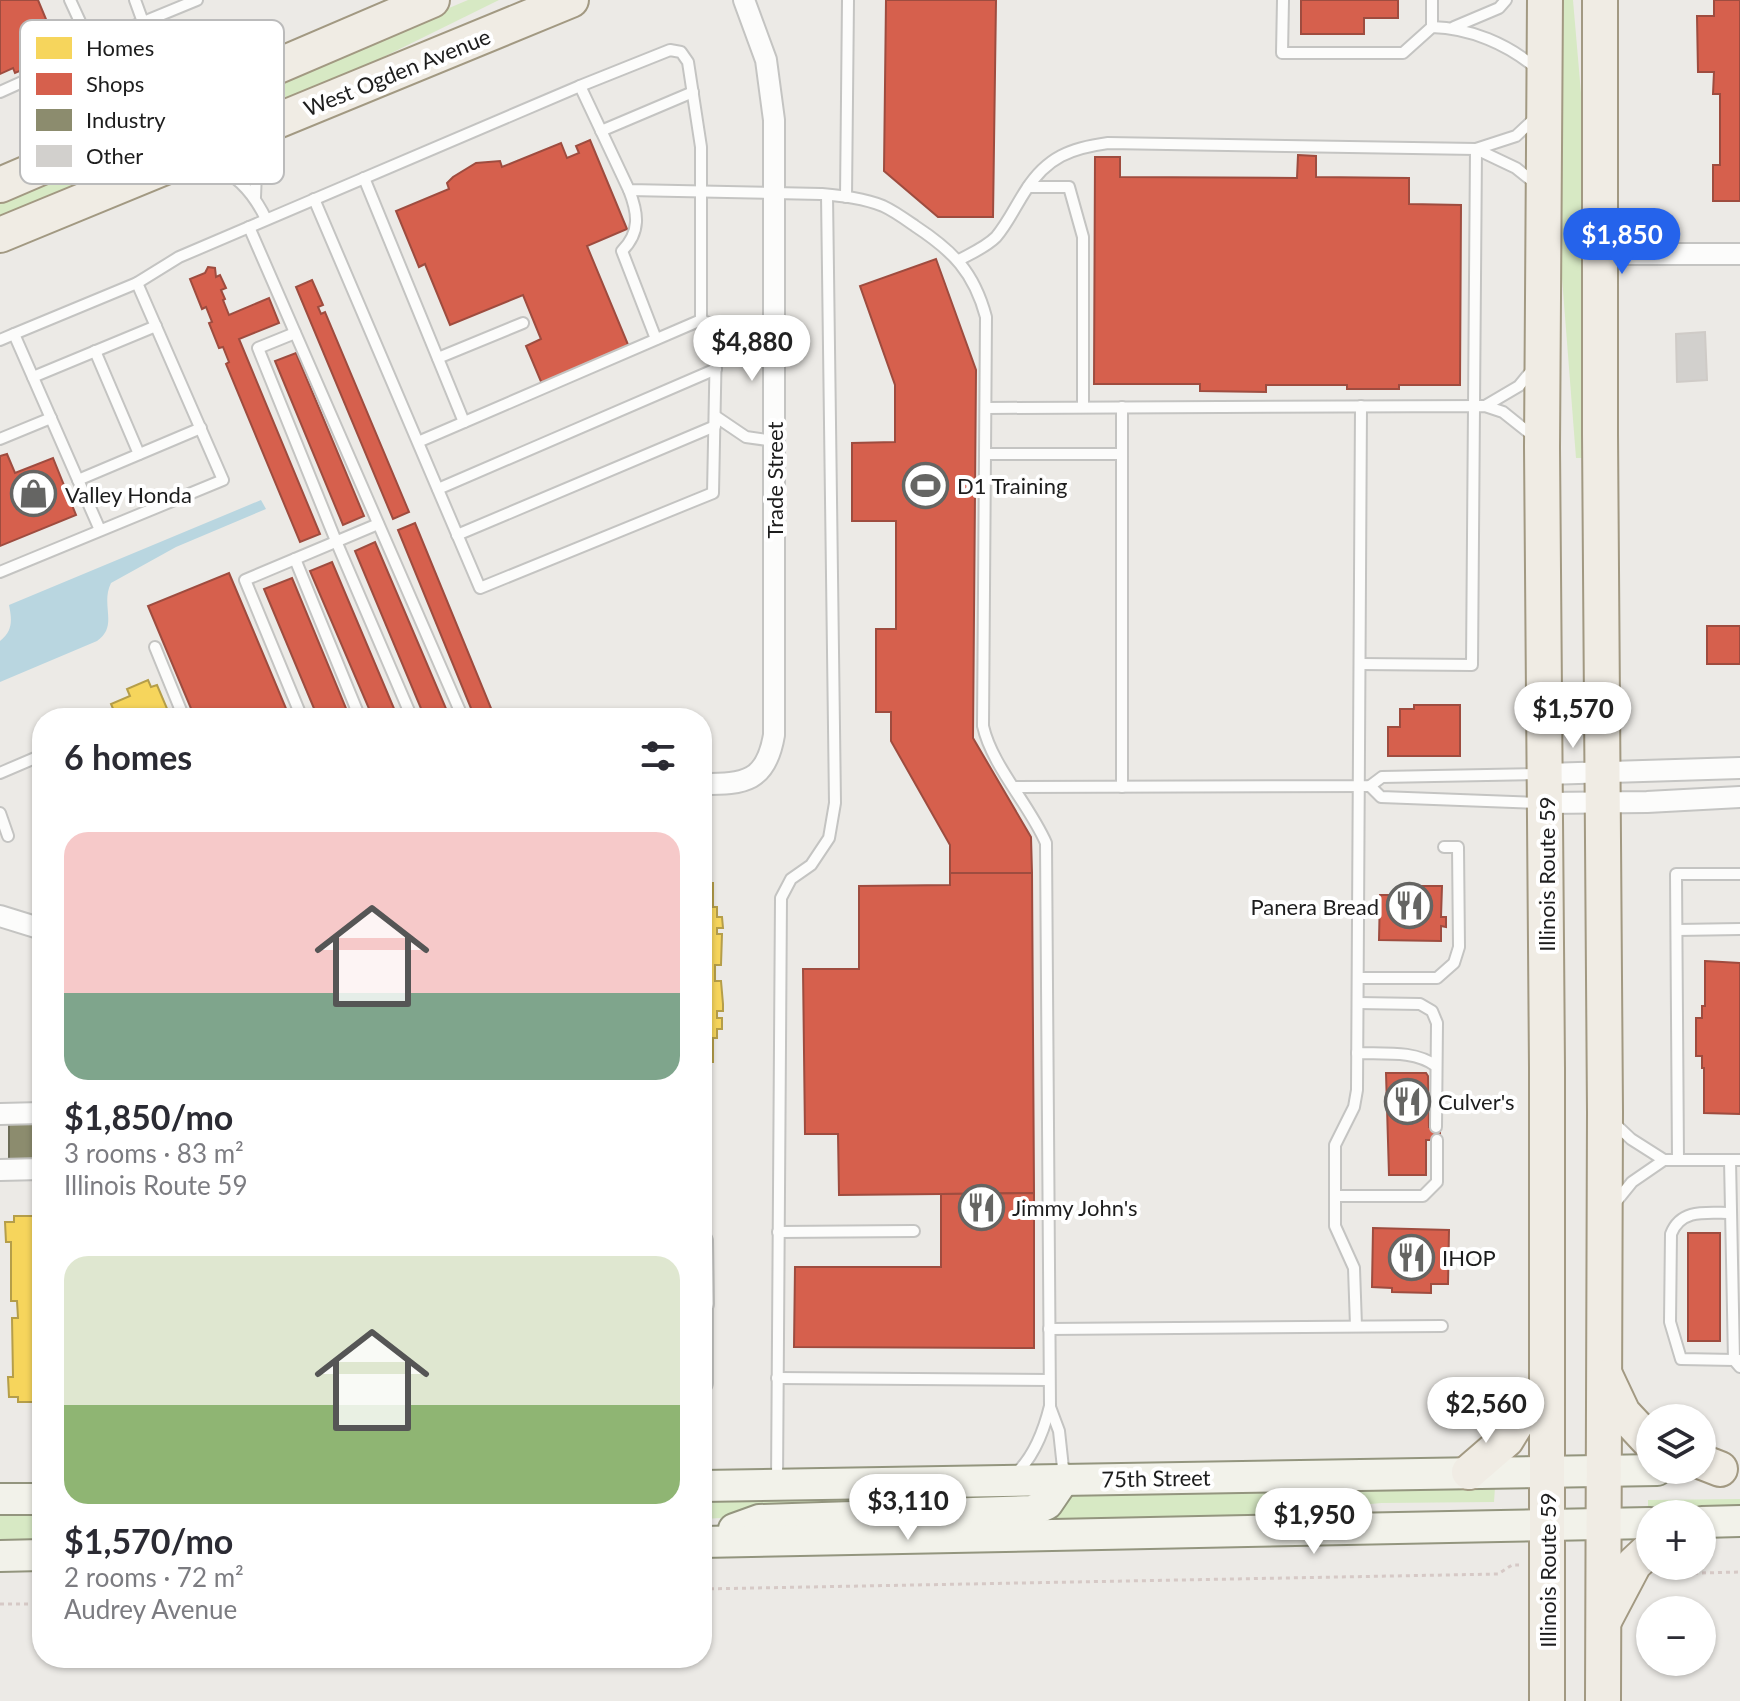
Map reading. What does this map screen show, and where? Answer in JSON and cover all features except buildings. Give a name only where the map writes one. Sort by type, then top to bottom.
[{"type":"main road","points":[[284,63],[432,0]]},
{"type":"main road","name":"West Ogden Avenue","points":[[284,118],[571,0]]},
{"type":"main road","name":"Illinois Route 59","points":[[1545,0],[1542,447],[1547,1701]]},
{"type":"main road","points":[[1600,0],[1605,1112],[1603,1701]]},
{"type":"main road","points":[[0,185],[20,176]]},
{"type":"main road","name":"West Ogden Avenue","points":[[0,235],[124,184]]},
{"type":"main road","points":[[1603,1372],[1623,1413],[1636,1427]]},
{"type":"main road","points":[[1469,1472],[1506,1440],[1522,1414],[1547,1397]]},
{"type":"main road","name":"75th Street","points":[[712,1486],[1636,1470]]},
{"type":"main road","points":[[712,1537],[759,1520],[1032,1511],[1047,1504],[1064,1479]]},
{"type":"main road","points":[[0,1499],[32,1499]]},
{"type":"main road","points":[[1716,1522],[1740,1521]]},
{"type":"main road","points":[[712,1541],[1636,1523]]},
{"type":"main road","points":[[0,1556],[32,1555]]},
{"type":"main road","points":[[1603,1623],[1636,1564]]},
{"type":"street","name":"Trade Street","points":[[712,784],[745,782],[763,770],[772,750],[774,735],[772,91],[766,60],[744,0]]},
{"type":"street","points":[[1601,254],[1740,254]]},
{"type":"street","points":[[1545,788],[1602,787],[1740,768]]},
{"type":"street","points":[[1545,788],[1602,787],[1740,797]]},
{"type":"street","points":[[0,916],[32,926]]},
{"type":"street","points":[[0,1114],[32,1113]]},
{"type":"street","points":[[0,1170],[32,1169]]},
{"type":"lane","points":[[70,0],[79,20]]},
{"type":"lane","points":[[135,0],[142,20]]},
{"type":"lane","points":[[147,20],[175,4],[197,0]]},
{"type":"lane","points":[[846,197],[848,0]]},
{"type":"lane","points":[[959,260],[996,236],[1028,187],[1052,161],[1079,147],[1108,143],[1476,149],[1516,136],[1529,126],[1544,90],[1509,47],[1454,27],[1432,27],[1403,53],[1282,53],[1283,0]]},
{"type":"lane","points":[[1432,0],[1432,27]]},
{"type":"lane","points":[[1454,27],[1499,8],[1506,0]]},
{"type":"lane","points":[[0,340],[137,283],[179,257],[266,219],[670,50],[681,52],[688,62],[701,147],[701,320]]},
{"type":"lane","points":[[0,92],[20,83]]},
{"type":"lane","points":[[580,86],[637,212],[631,242],[622,251],[656,339]]},
{"type":"lane","points":[[601,131],[693,92]]},
{"type":"lane","points":[[1476,149],[1516,168],[1536,184],[1543,197]]},
{"type":"lane","points":[[1360,664],[1472,665],[1479,406],[1476,149]]},
{"type":"lane","points":[[364,178],[464,422]]},
{"type":"lane","points":[[241,184],[255,197],[266,219]]},
{"type":"lane","points":[[255,197],[256,184]]},
{"type":"lane","points":[[1028,187],[1069,187],[1083,237],[1083,407]]},
{"type":"lane","points":[[629,190],[827,195],[883,206],[940,242],[959,260],[980,293],[986,317],[983,726],[987,741],[1036,820],[1046,843],[1050,1406],[1044,1429],[1032,1451],[1021,1469],[1007,1481]]},
{"type":"lane","points":[[778,1485],[781,898],[791,879],[811,865],[829,838],[835,803],[827,195]]},
{"type":"lane","points":[[314,199],[480,588],[713,493],[716,341],[711,324],[701,320],[418,442]]},
{"type":"lane","points":[[249,227],[459,708]]},
{"type":"lane","points":[[0,572],[223,480],[137,283]]},
{"type":"lane","points":[[438,358],[523,323]]},
{"type":"lane","points":[[33,377],[156,326]]},
{"type":"lane","points":[[295,333],[258,348],[408,708]]},
{"type":"lane","points":[[14,334],[100,530]]},
{"type":"lane","points":[[1479,406],[1519,386],[1529,375],[1542,350]]},
{"type":"lane","points":[[95,351],[139,454]]},
{"type":"lane","points":[[438,489],[716,369]]},
{"type":"lane","points":[[1356,1326],[1354,1268],[1335,1226],[1335,1145],[1354,1107],[1357,1090],[1365,786],[1360,664],[1361,406]]},
{"type":"lane","points":[[986,408],[1479,406],[1517,422],[1542,447]]},
{"type":"lane","points":[[1122,407],[1122,787]]},
{"type":"lane","points":[[0,439],[51,418]]},
{"type":"lane","points":[[715,421],[746,437],[774,441]]},
{"type":"lane","points":[[457,535],[715,421]]},
{"type":"lane","points":[[78,480],[201,428]]},
{"type":"lane","points":[[986,454],[1122,454]]},
{"type":"lane","points":[[298,708],[245,580],[378,524]]},
{"type":"lane","points":[[295,559],[356,708]]},
{"type":"lane","points":[[155,647],[180,708]]},
{"type":"lane","points":[[0,773],[32,763]]},
{"type":"lane","points":[[1015,787],[1365,786],[1382,777],[1545,788]]},
{"type":"lane","points":[[1365,786],[1381,797],[1545,788]]},
{"type":"lane","points":[[0,813],[8,836]]},
{"type":"lane","points":[[1358,978],[1437,978],[1454,963],[1459,947],[1458,847],[1444,847]]},
{"type":"lane","points":[[1678,1160],[1676,874],[1740,874]]},
{"type":"lane","points":[[1677,930],[1740,929]]},
{"type":"lane","points":[[1358,1003],[1420,1004],[1432,1011],[1437,1023],[1436,1127]]},
{"type":"lane","points":[[1357,1053],[1412,1055],[1436,1066]]},
{"type":"lane","points":[[1605,1112],[1631,1139],[1664,1160],[1735,1160],[1731,1213],[1738,1363],[1681,1359],[1670,1322],[1671,1234],[1675,1223],[1684,1215],[1731,1213]]},
{"type":"lane","points":[[1335,1196],[1423,1196],[1437,1182],[1437,1140]]},
{"type":"lane","points":[[1605,1226],[1616,1200],[1632,1182],[1664,1160]]},
{"type":"lane","points":[[778,1232],[914,1231]]},
{"type":"lane","points":[[1049,1329],[1442,1326]]},
{"type":"lane","points":[[777,1378],[1049,1380]]},
{"type":"lane","points":[[1050,1406],[1059,1431],[1064,1479]]},
{"type":"path","points":[[712,1589],[1498,1574],[1512,1565]]},
{"type":"path","points":[[1716,1569],[1740,1572]]},
{"type":"path","points":[[0,1604],[32,1604]]},
{"type":"green space","points":[[468,0],[499,0],[349,74],[284,101],[284,77]]},
{"type":"green space","points":[[1561,0],[1573,0],[1582,105],[1582,458],[1576,458],[1561,265]]},
{"type":"green space","points":[[31,184],[84,184],[0,219],[0,197]]},
{"type":"green space","points":[[1495,1487],[1494,1502],[1381,1503],[1206,1520],[995,1523],[1068,1490]]},
{"type":"green space","points":[[1032,1489],[1035,1502],[712,1518],[712,1497]]},
{"type":"green space","points":[[1740,1499],[1740,1507],[1716,1507],[1716,1500],[1648,1500]]},
{"type":"green space","points":[[0,1510],[32,1510],[32,1545],[0,1546]]},
{"type":"water","points":[[261,500],[266,509],[176,547],[111,583],[107,599],[107,629],[97,641],[0,682],[0,641],[10,625],[9,605]]},
{"type":"place","name":"D1 Training","points":[[926,485]]},
{"type":"place","name":"Valley Honda","points":[[34,494]]},
{"type":"place","name":"Panera Bread","points":[[1410,906]]},
{"type":"place","name":"Culver's","points":[[1407,1101]]},
{"type":"place","name":"Jimmy John's","points":[[981,1207]]},
{"type":"place","name":"IHOP","points":[[1411,1257]]}]
